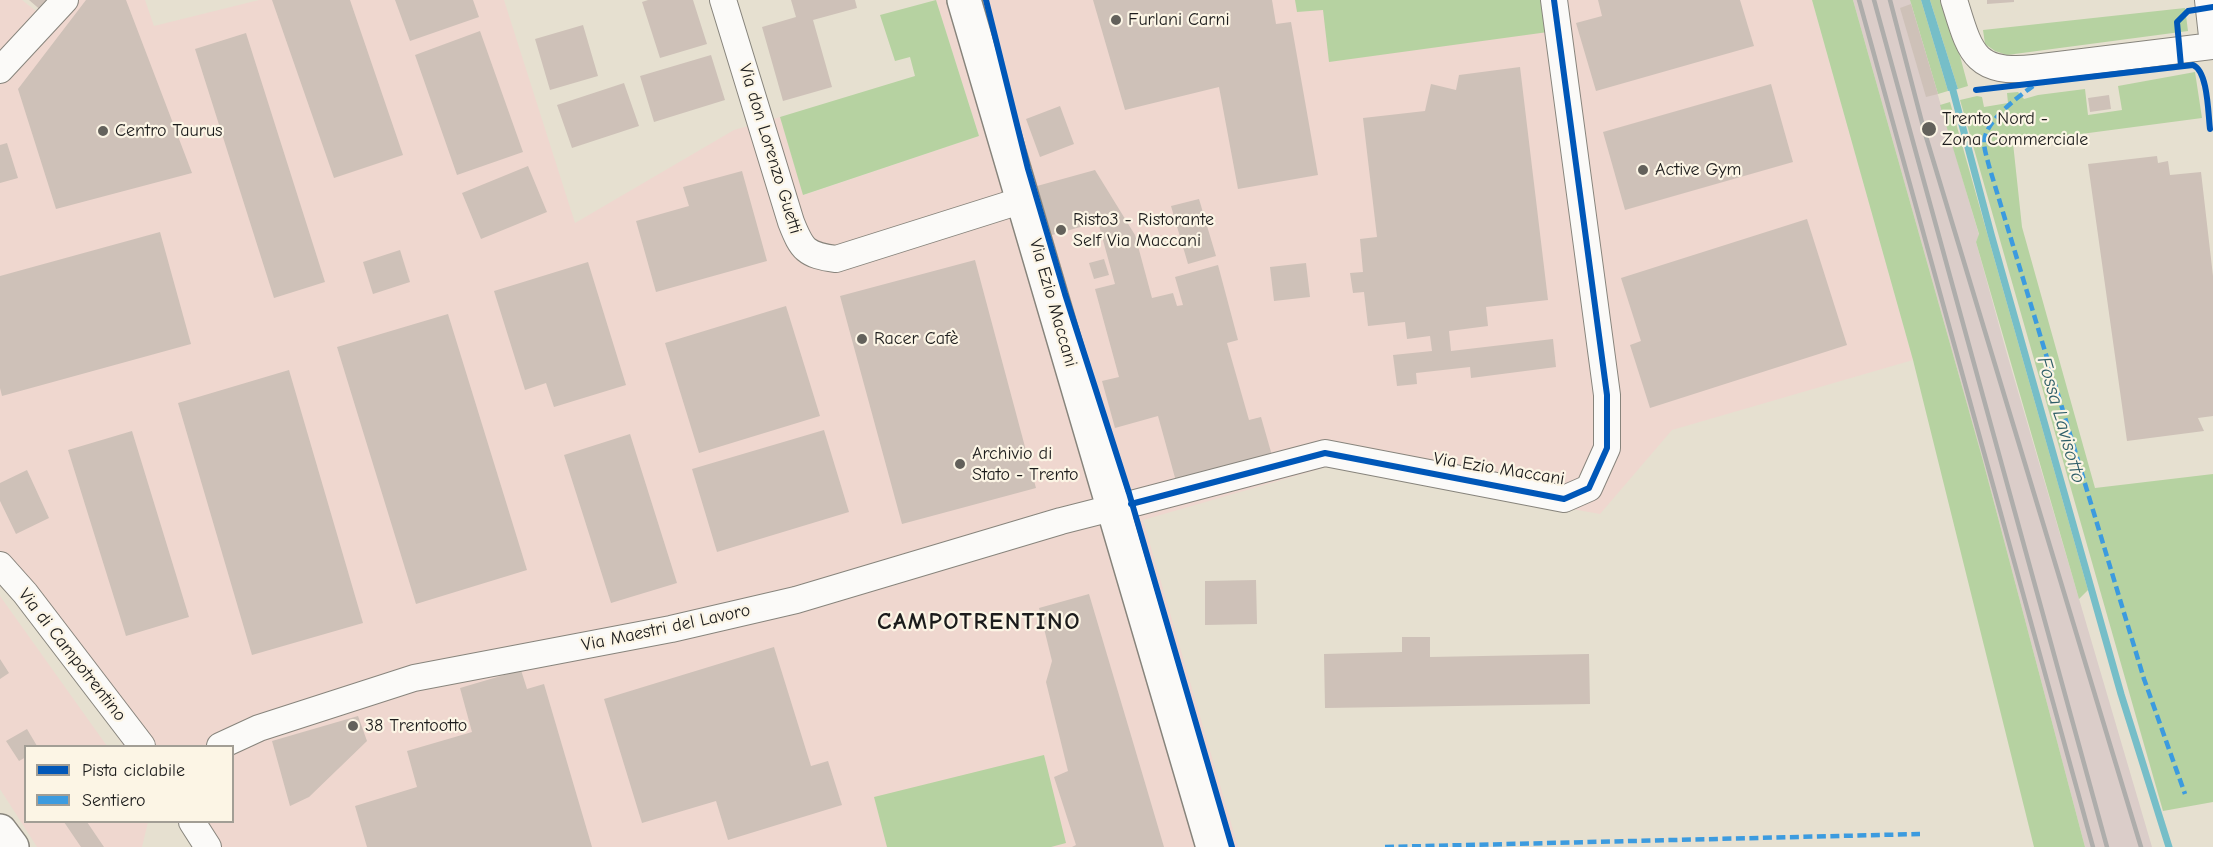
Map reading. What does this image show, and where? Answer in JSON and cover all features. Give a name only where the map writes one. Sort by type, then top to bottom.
[{"type":"main road","name":"Via Ezio Maccani","points":[[964,0],[1023,200],[1122,506],[1213,847]]},
{"type":"main road","points":[[0,831],[12,847]]},
{"type":"street","points":[[0,70],[64,0]]},
{"type":"street","name":"Via don Lorenzo Guetti","points":[[723,0],[791,222],[799,242],[815,256],[836,259],[1023,200]]},
{"type":"street","name":"Via Ezio Maccani","points":[[1122,506],[1325,453],[1564,499],[1589,488],[1607,448],[1607,395],[1554,0]]},
{"type":"street","points":[[1954,0],[1970,47],[1984,62],[2011,71],[2213,46],[2208,0]]},
{"type":"street","name":"Via Maestri del Lavoro","points":[[224,745],[260,728],[414,678],[671,629],[796,600],[1061,521],[1122,506]]},
{"type":"street","name":"Via di Campotrentino","points":[[0,565],[25,593],[140,745]]},
{"type":"street","points":[[193,823],[208,847]]},
{"type":"shaded area","points":[[0,0],[22,0],[53,24],[72,0],[145,0],[154,26],[259,0],[504,0],[575,223],[734,130],[780,117],[804,195],[979,136],[936,0],[1812,0],[1913,360],[1672,430],[1600,514],[1330,466],[1143,520],[1238,847],[195,847],[178,823],[234,823],[234,745],[123,745],[0,570]]},
{"type":"shaded area","points":[[1853,0],[1910,0],[1979,235],[1976,242],[2007,354],[2152,847],[2085,847],[1982,457]]},
{"type":"shaded area","points":[[0,596],[106,745],[24,745],[24,823],[148,823],[142,847],[37,847],[0,789]]},
{"type":"green space","points":[[936,0],[979,136],[803,195],[780,117],[915,76],[910,57],[895,61],[880,15]]},
{"type":"green space","points":[[1295,0],[1544,0],[1548,32],[1329,62],[1323,10],[1297,12]]},
{"type":"green space","points":[[1812,0],[1853,0],[1982,457],[2085,847],[2034,847],[1913,360]]},
{"type":"green space","points":[[1910,0],[1921,0],[1948,91],[1938,94]]},
{"type":"green space","points":[[1930,0],[1945,0],[1968,86],[1958,89]]},
{"type":"green space","points":[[2185,8],[2188,31],[2007,55],[1985,44],[1983,30]]},
{"type":"green space","points":[[2195,72],[2202,118],[2013,143],[2022,227],[2095,488],[2213,474],[2213,802],[2163,811],[1960,100],[1982,97],[1984,107],[2008,103],[2007,93],[2018,92],[2024,99],[2085,89],[2088,115],[2122,110],[2118,86]]},
{"type":"green space","points":[[1950,102],[2088,590],[2079,599],[1976,242],[1979,234],[1940,105]]},
{"type":"green space","points":[[1044,755],[1066,843],[1051,847],[887,847],[874,797]]},
{"type":"water","points":[[1921,0],[1930,0],[1958,89],[1948,91]]},
{"type":"building","points":[[29,0],[53,0],[43,12]]},
{"type":"building","name":"Centro Taurus","points":[[86,0],[126,0],[192,173],[56,209],[18,89]]},
{"type":"building","points":[[272,0],[350,0],[403,155],[334,178]]},
{"type":"building","points":[[395,0],[473,0],[479,17],[410,41]]},
{"type":"building","points":[[693,0],[707,44],[660,58],[642,2]]},
{"type":"building","points":[[791,0],[855,0],[857,8],[813,20],[832,87],[783,101],[762,27],[796,17]]},
{"type":"building","points":[[1093,0],[1272,0],[1276,24],[1291,22],[1318,175],[1238,189],[1219,87],[1125,110]]},
{"type":"building","points":[[1598,0],[1740,0],[1754,46],[1596,91],[1576,23],[1602,16]]},
{"type":"building","points":[[1987,0],[2014,0],[2014,2],[1987,4]]},
{"type":"building","points":[[1911,4],[1938,94],[1926,97],[1900,8]]},
{"type":"building","points":[[583,25],[598,76],[550,90],[535,39]]},
{"type":"building","points":[[480,31],[523,152],[457,175],[415,55]]},
{"type":"building","points":[[246,33],[325,282],[274,298],[195,49]]},
{"type":"building","points":[[711,55],[725,100],[654,122],[640,76]]},
{"type":"building","points":[[1520,67],[1548,300],[1486,307],[1488,326],[1449,331],[1451,351],[1553,339],[1556,367],[1471,378],[1470,367],[1416,373],[1417,384],[1397,386],[1393,355],[1432,351],[1430,336],[1407,339],[1405,322],[1368,326],[1364,292],[1353,293],[1350,273],[1363,272],[1360,239],[1377,237],[1363,118],[1425,111],[1431,84],[1456,90],[1459,75]]},
{"type":"building","points":[[624,83],[639,126],[572,148],[557,105]]},
{"type":"building","points":[[1771,84],[1793,162],[1625,210],[1603,132]]},
{"type":"building","points":[[2109,95],[2111,109],[2090,112],[2088,98]]},
{"type":"building","points":[[1060,106],[1074,144],[1040,157],[1026,119]]},
{"type":"building","points":[[7,143],[18,178],[0,183],[0,145]]},
{"type":"building","points":[[2157,156],[2158,163],[2168,161],[2170,175],[2201,172],[2213,276],[2213,416],[2198,418],[2204,431],[2127,441],[2088,164]]},
{"type":"building","points":[[528,166],[547,212],[481,239],[462,193]]},
{"type":"building","points":[[1095,170],[1135,235],[1152,298],[1173,293],[1177,306],[1183,305],[1175,277],[1218,265],[1238,340],[1227,343],[1249,420],[1261,417],[1273,459],[1177,485],[1158,416],[1115,428],[1102,381],[1119,377],[1095,289],[1115,284],[1098,222],[1052,235],[1037,186]]},
{"type":"building","points":[[742,171],[767,261],[656,292],[636,221],[689,206],[683,187]]},
{"type":"building","points":[[1199,199],[1216,256],[1188,264],[1171,206]]},
{"type":"building","points":[[1807,219],[1847,345],[1650,408],[1630,345],[1641,341],[1621,278]]},
{"type":"building","points":[[160,232],[191,344],[2,396],[0,388],[0,276]]},
{"type":"building","points":[[400,250],[410,282],[373,294],[363,262]]},
{"type":"building","points":[[1104,259],[1109,275],[1094,279],[1089,263]]},
{"type":"building","points":[[975,260],[1036,488],[902,524],[840,296]]},
{"type":"building","points":[[588,262],[626,385],[554,407],[546,383],[525,390],[494,291]]},
{"type":"building","points":[[1306,263],[1310,297],[1274,301],[1270,267]]},
{"type":"building","points":[[786,306],[820,416],[699,453],[665,343]]},
{"type":"building","points":[[448,314],[527,570],[416,604],[337,347]]},
{"type":"building","points":[[289,370],[363,623],[252,655],[178,403]]},
{"type":"building","points":[[824,430],[849,512],[717,552],[692,469]]},
{"type":"building","points":[[132,431],[189,617],[126,636],[68,450]]},
{"type":"building","points":[[630,434],[677,583],[611,603],[564,455]]},
{"type":"building","points":[[27,470],[49,518],[16,534],[0,501],[0,483]]},
{"type":"building","points":[[1256,580],[1257,624],[1205,625],[1205,581]]},
{"type":"building","points":[[1089,594],[1164,847],[1072,847],[1076,845],[1054,777],[1068,771],[1046,682],[1052,661],[1039,608]]},
{"type":"building","points":[[1402,637],[1430,637],[1430,657],[1589,654],[1590,704],[1325,708],[1324,654],[1402,652]]},
{"type":"building","points":[[774,647],[811,766],[828,761],[842,805],[728,840],[716,801],[642,823],[604,699]]},
{"type":"building","points":[[0,659],[9,673],[0,679]]},
{"type":"building","points":[[521,670],[527,689],[544,684],[592,847],[367,847],[355,806],[417,787],[407,751],[472,732],[460,688]]},
{"type":"building","points":[[358,716],[367,741],[309,797],[290,806],[272,741]]},
{"type":"building","points":[[27,729],[36,745],[24,745],[24,758],[19,761],[6,741]]},
{"type":"building","points":[[65,823],[88,823],[104,847],[81,847]]},
{"type":"waterway","name":"Fossa Lavisotto","points":[[1951,83],[1991,234],[2121,694],[2169,847]]},
{"type":"railway","points":[[1859,0],[2093,847]]},
{"type":"railway","points":[[1874,0],[2107,847]]},
{"type":"railway","points":[[1890,0],[1924,130],[2141,847]]},
{"type":"marked path","points":[[2033,86],[2003,110],[1990,126],[1984,142],[1985,151],[2144,679],[2185,794]]},
{"type":"marked path","points":[[1385,847],[1920,834]]},
{"type":"cycle path","points":[[986,0],[1028,169],[1065,294],[1129,493],[1232,847]]},
{"type":"cycle path","points":[[1131,504],[1325,453],[1564,499],[1589,488],[1607,448],[1607,395],[1554,0]]},
{"type":"cycle path","points":[[2181,66],[2177,22],[2188,11],[2213,7]]},
{"type":"cycle path","points":[[1976,90],[2193,65],[2202,75],[2208,103],[2210,129]]},
{"type":"place","name":"Furlani Carni","points":[[1116,20]]},
{"type":"place","name":"Trento Nord - Zona Commerciale","points":[[1929,129]]},
{"type":"place","name":"Centro Taurus","points":[[103,131]]},
{"type":"place","name":"Active Gym","points":[[1643,170]]},
{"type":"place","name":"Risto3 - Ristorante Self Via Maccani","points":[[1061,230]]},
{"type":"place","name":"Racer Cafè","points":[[862,339]]},
{"type":"place","name":"Archivio di Stato - Trento","points":[[960,464]]},
{"type":"place","name":"38 Trentootto","points":[[353,726]]},
{"type":"district","name":"CAMPOTRENTINO","points":[[979,622]]}]
